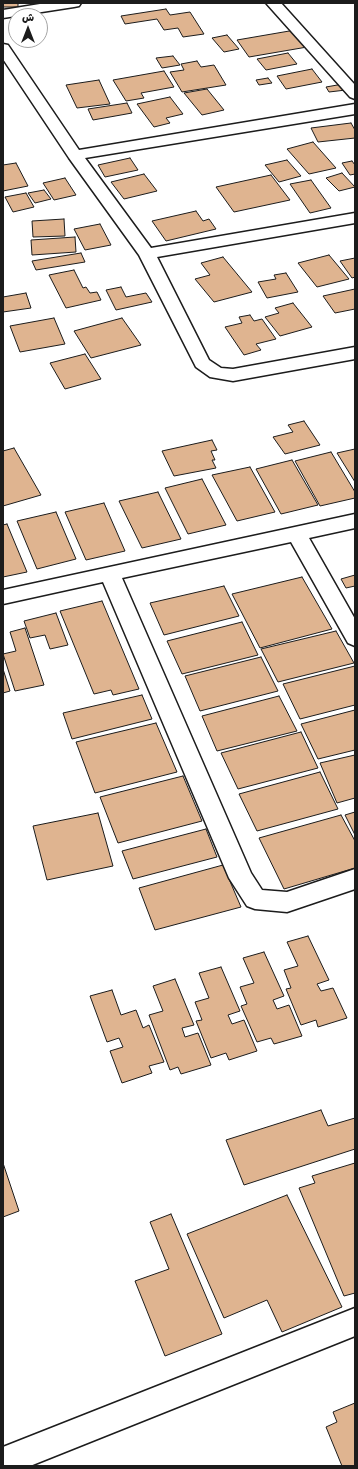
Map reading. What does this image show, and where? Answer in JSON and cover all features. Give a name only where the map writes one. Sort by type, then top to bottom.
[{"type":"street","points":[[3,14],[74,3]]},
{"type":"street","points":[[272,3],[355,94]]},
{"type":"street","points":[[3,48],[75,155],[147,254],[202,363],[216,373],[233,375],[355,353]]},
{"type":"street","points":[[75,155],[355,108]]},
{"type":"street","points":[[147,254],[355,218]]},
{"type":"street","points":[[3,597],[355,521]]},
{"type":"street","points":[[297,534],[355,638]]},
{"type":"street","points":[[110,574],[241,878],[255,899],[287,902],[355,879]]},
{"type":"street","points":[[3,1462],[355,1322]]},
{"type":"building","points":[[3,3],[18,3],[18,7],[3,7]]},
{"type":"building","points":[[166,9],[170,15],[190,12],[204,34],[183,37],[178,28],[164,30],[157,19],[125,24],[121,16]]},
{"type":"building","points":[[301,29],[313,46],[249,57],[237,40]]},
{"type":"building","points":[[227,35],[239,49],[224,52],[212,38]]},
{"type":"building","points":[[288,53],[297,64],[266,70],[257,59]]},
{"type":"building","points":[[173,56],[180,65],[162,68],[156,58]]},
{"type":"building","points":[[197,61],[201,67],[214,65],[226,85],[182,92],[170,72],[184,70],[181,64]]},
{"type":"building","points":[[312,69],[322,82],[286,89],[277,76]]},
{"type":"building","points":[[164,71],[174,87],[141,93],[144,98],[126,101],[113,80]]},
{"type":"building","points":[[268,78],[272,83],[259,85],[256,80]]},
{"type":"building","points":[[99,80],[110,104],[77,108],[66,85]]},
{"type":"building","points":[[343,84],[346,90],[329,92],[326,87]]},
{"type":"building","points":[[207,89],[224,110],[202,115],[184,93]]},
{"type":"building","points":[[170,97],[183,114],[166,118],[170,123],[154,127],[137,104]]},
{"type":"building","points":[[127,103],[132,113],[93,120],[88,109]]},
{"type":"building","points":[[351,123],[355,130],[355,138],[318,142],[311,128]]},
{"type":"building","points":[[313,142],[336,168],[309,174],[287,149]]},
{"type":"building","points":[[130,158],[138,170],[105,177],[98,165]]},
{"type":"building","points":[[287,160],[301,176],[279,182],[265,165]]},
{"type":"building","points":[[352,161],[355,165],[355,174],[350,175],[342,163]]},
{"type":"building","points":[[16,163],[28,186],[3,191],[3,165]]},
{"type":"building","points":[[342,173],[355,187],[339,191],[326,178]]},
{"type":"building","points":[[144,174],[157,191],[124,199],[111,182]]},
{"type":"building","points":[[271,175],[290,200],[234,212],[216,187]]},
{"type":"building","points":[[65,178],[76,195],[54,200],[43,183]]},
{"type":"building","points":[[311,180],[331,208],[310,213],[290,184]]},
{"type":"building","points":[[44,190],[51,199],[35,203],[28,193]]},
{"type":"building","points":[[26,193],[34,207],[13,212],[5,197]]},
{"type":"building","points":[[196,211],[203,221],[209,219],[216,229],[166,241],[152,221]]},
{"type":"building","points":[[64,219],[65,236],[33,237],[32,221]]},
{"type":"building","points":[[100,224],[111,245],[85,250],[74,229]]},
{"type":"building","points":[[75,237],[76,252],[32,255],[31,240]]},
{"type":"building","points":[[81,253],[85,262],[36,270],[32,261]]},
{"type":"building","points":[[329,255],[349,279],[317,287],[298,263]]},
{"type":"building","points":[[223,257],[252,292],[214,302],[195,279],[210,275],[201,263]]},
{"type":"building","points":[[355,258],[355,277],[352,278],[340,261]]},
{"type":"building","points":[[74,270],[83,288],[86,287],[90,293],[97,292],[101,300],[66,308],[49,275]]},
{"type":"building","points":[[286,273],[298,292],[267,298],[258,282],[276,279],[274,275]]},
{"type":"building","points":[[121,287],[126,297],[146,293],[152,302],[116,310],[106,290]]},
{"type":"building","points":[[355,289],[355,309],[335,313],[323,296]]},
{"type":"building","points":[[26,293],[31,308],[3,312],[3,297]]},
{"type":"building","points":[[293,303],[312,327],[280,336],[265,317],[279,313],[275,308]]},
{"type":"building","points":[[250,315],[254,321],[262,319],[276,339],[256,344],[261,350],[244,355],[225,327],[242,323],[239,317]]},
{"type":"building","points":[[54,318],[65,344],[20,352],[10,326]]},
{"type":"building","points":[[122,318],[141,345],[91,358],[74,331]]},
{"type":"building","points":[[85,354],[101,379],[65,389],[50,363]]},
{"type":"building","points":[[304,421],[320,445],[285,454],[273,437],[293,432],[288,425]]},
{"type":"building","points":[[212,440],[217,450],[211,451],[215,460],[212,460],[216,468],[174,476],[162,451]]},
{"type":"building","points":[[14,448],[41,495],[3,506],[3,451]]},
{"type":"building","points":[[355,449],[355,482],[337,453]]},
{"type":"building","points":[[331,452],[355,492],[355,498],[320,506],[295,461]]},
{"type":"building","points":[[292,460],[318,505],[281,514],[256,469]]},
{"type":"building","points":[[250,467],[275,512],[237,521],[212,475]]},
{"type":"building","points":[[202,479],[226,525],[188,534],[165,488]]},
{"type":"building","points":[[158,492],[181,539],[142,548],[119,501]]},
{"type":"building","points":[[104,503],[125,551],[86,560],[65,512]]},
{"type":"building","points":[[56,512],[76,559],[37,569],[17,521]]},
{"type":"building","points":[[7,524],[27,572],[3,577],[3,525]]},
{"type":"building","points":[[355,575],[355,586],[346,588],[341,579]]},
{"type":"building","points":[[302,577],[332,629],[260,648],[232,594]]},
{"type":"building","points":[[224,586],[239,616],[164,635],[150,603]]},
{"type":"building","points":[[102,601],[139,689],[113,695],[111,690],[94,694],[60,611]]},
{"type":"building","points":[[56,613],[68,645],[50,649],[45,635],[30,638],[24,621]]},
{"type":"building","points":[[242,622],[258,655],[182,674],[167,641]]},
{"type":"building","points":[[25,628],[44,685],[15,691],[3,654],[16,651],[10,632]]},
{"type":"building","points":[[336,631],[354,663],[278,682],[261,649]]},
{"type":"building","points":[[261,657],[278,691],[200,711],[185,676]]},
{"type":"building","points":[[355,666],[355,705],[300,719],[283,684]]},
{"type":"building","points":[[3,669],[10,691],[3,693]]},
{"type":"building","points":[[142,695],[152,719],[72,739],[63,713]]},
{"type":"building","points":[[279,696],[297,731],[217,751],[202,716]]},
{"type":"building","points":[[355,710],[355,750],[318,759],[301,724]]},
{"type":"building","points":[[156,723],[177,772],[95,793],[76,742]]},
{"type":"building","points":[[301,732],[318,768],[238,789],[221,753]]},
{"type":"building","points":[[355,755],[355,798],[337,803],[320,763]]},
{"type":"building","points":[[320,772],[338,809],[257,831],[239,794]]},
{"type":"building","points":[[183,776],[202,821],[118,843],[100,797]]},
{"type":"building","points":[[355,812],[355,835],[345,815]]},
{"type":"building","points":[[98,813],[113,866],[47,880],[33,826]]},
{"type":"building","points":[[341,815],[355,841],[355,868],[284,889],[259,838]]},
{"type":"building","points":[[206,829],[217,857],[133,879],[122,851]]},
{"type":"building","points":[[223,865],[241,907],[155,930],[139,888]]},
{"type":"building","points":[[308,936],[329,980],[317,984],[321,991],[333,988],[347,1018],[318,1027],[316,1020],[301,1025],[286,989],[291,988],[284,970],[298,966],[287,942]]},
{"type":"building","points":[[264,952],[284,996],[273,1000],[277,1009],[289,1005],[302,1036],[274,1044],[271,1038],[257,1042],[241,1006],[247,1004],[240,987],[254,983],[243,958]]},
{"type":"building","points":[[221,967],[240,1011],[228,1015],[232,1024],[244,1020],[257,1051],[229,1060],[226,1053],[211,1058],[196,1021],[202,1020],[195,1002],[209,998],[199,973]]},
{"type":"building","points":[[175,979],[194,1025],[182,1028],[185,1037],[198,1033],[211,1065],[181,1074],[178,1067],[170,1070],[149,1015],[163,1011],[153,986]]},
{"type":"building","points":[[112,990],[121,1015],[136,1010],[143,1028],[149,1025],[164,1062],[149,1066],[152,1073],[122,1083],[110,1051],[123,1047],[119,1038],[107,1042],[90,996]]},
{"type":"building","points":[[321,1110],[328,1126],[355,1118],[355,1149],[244,1185],[226,1140]]},
{"type":"building","points":[[3,1163],[19,1211],[3,1217]]},
{"type":"building","points":[[355,1163],[355,1293],[344,1296],[299,1188],[315,1183],[312,1176]]},
{"type":"building","points":[[287,1195],[342,1307],[282,1332],[267,1300],[224,1318],[187,1234]]},
{"type":"building","points":[[171,1214],[222,1334],[165,1356],[135,1281],[169,1269],[150,1222]]},
{"type":"building","points":[[355,1403],[355,1466],[342,1466],[326,1427],[337,1422],[333,1412]]}]
